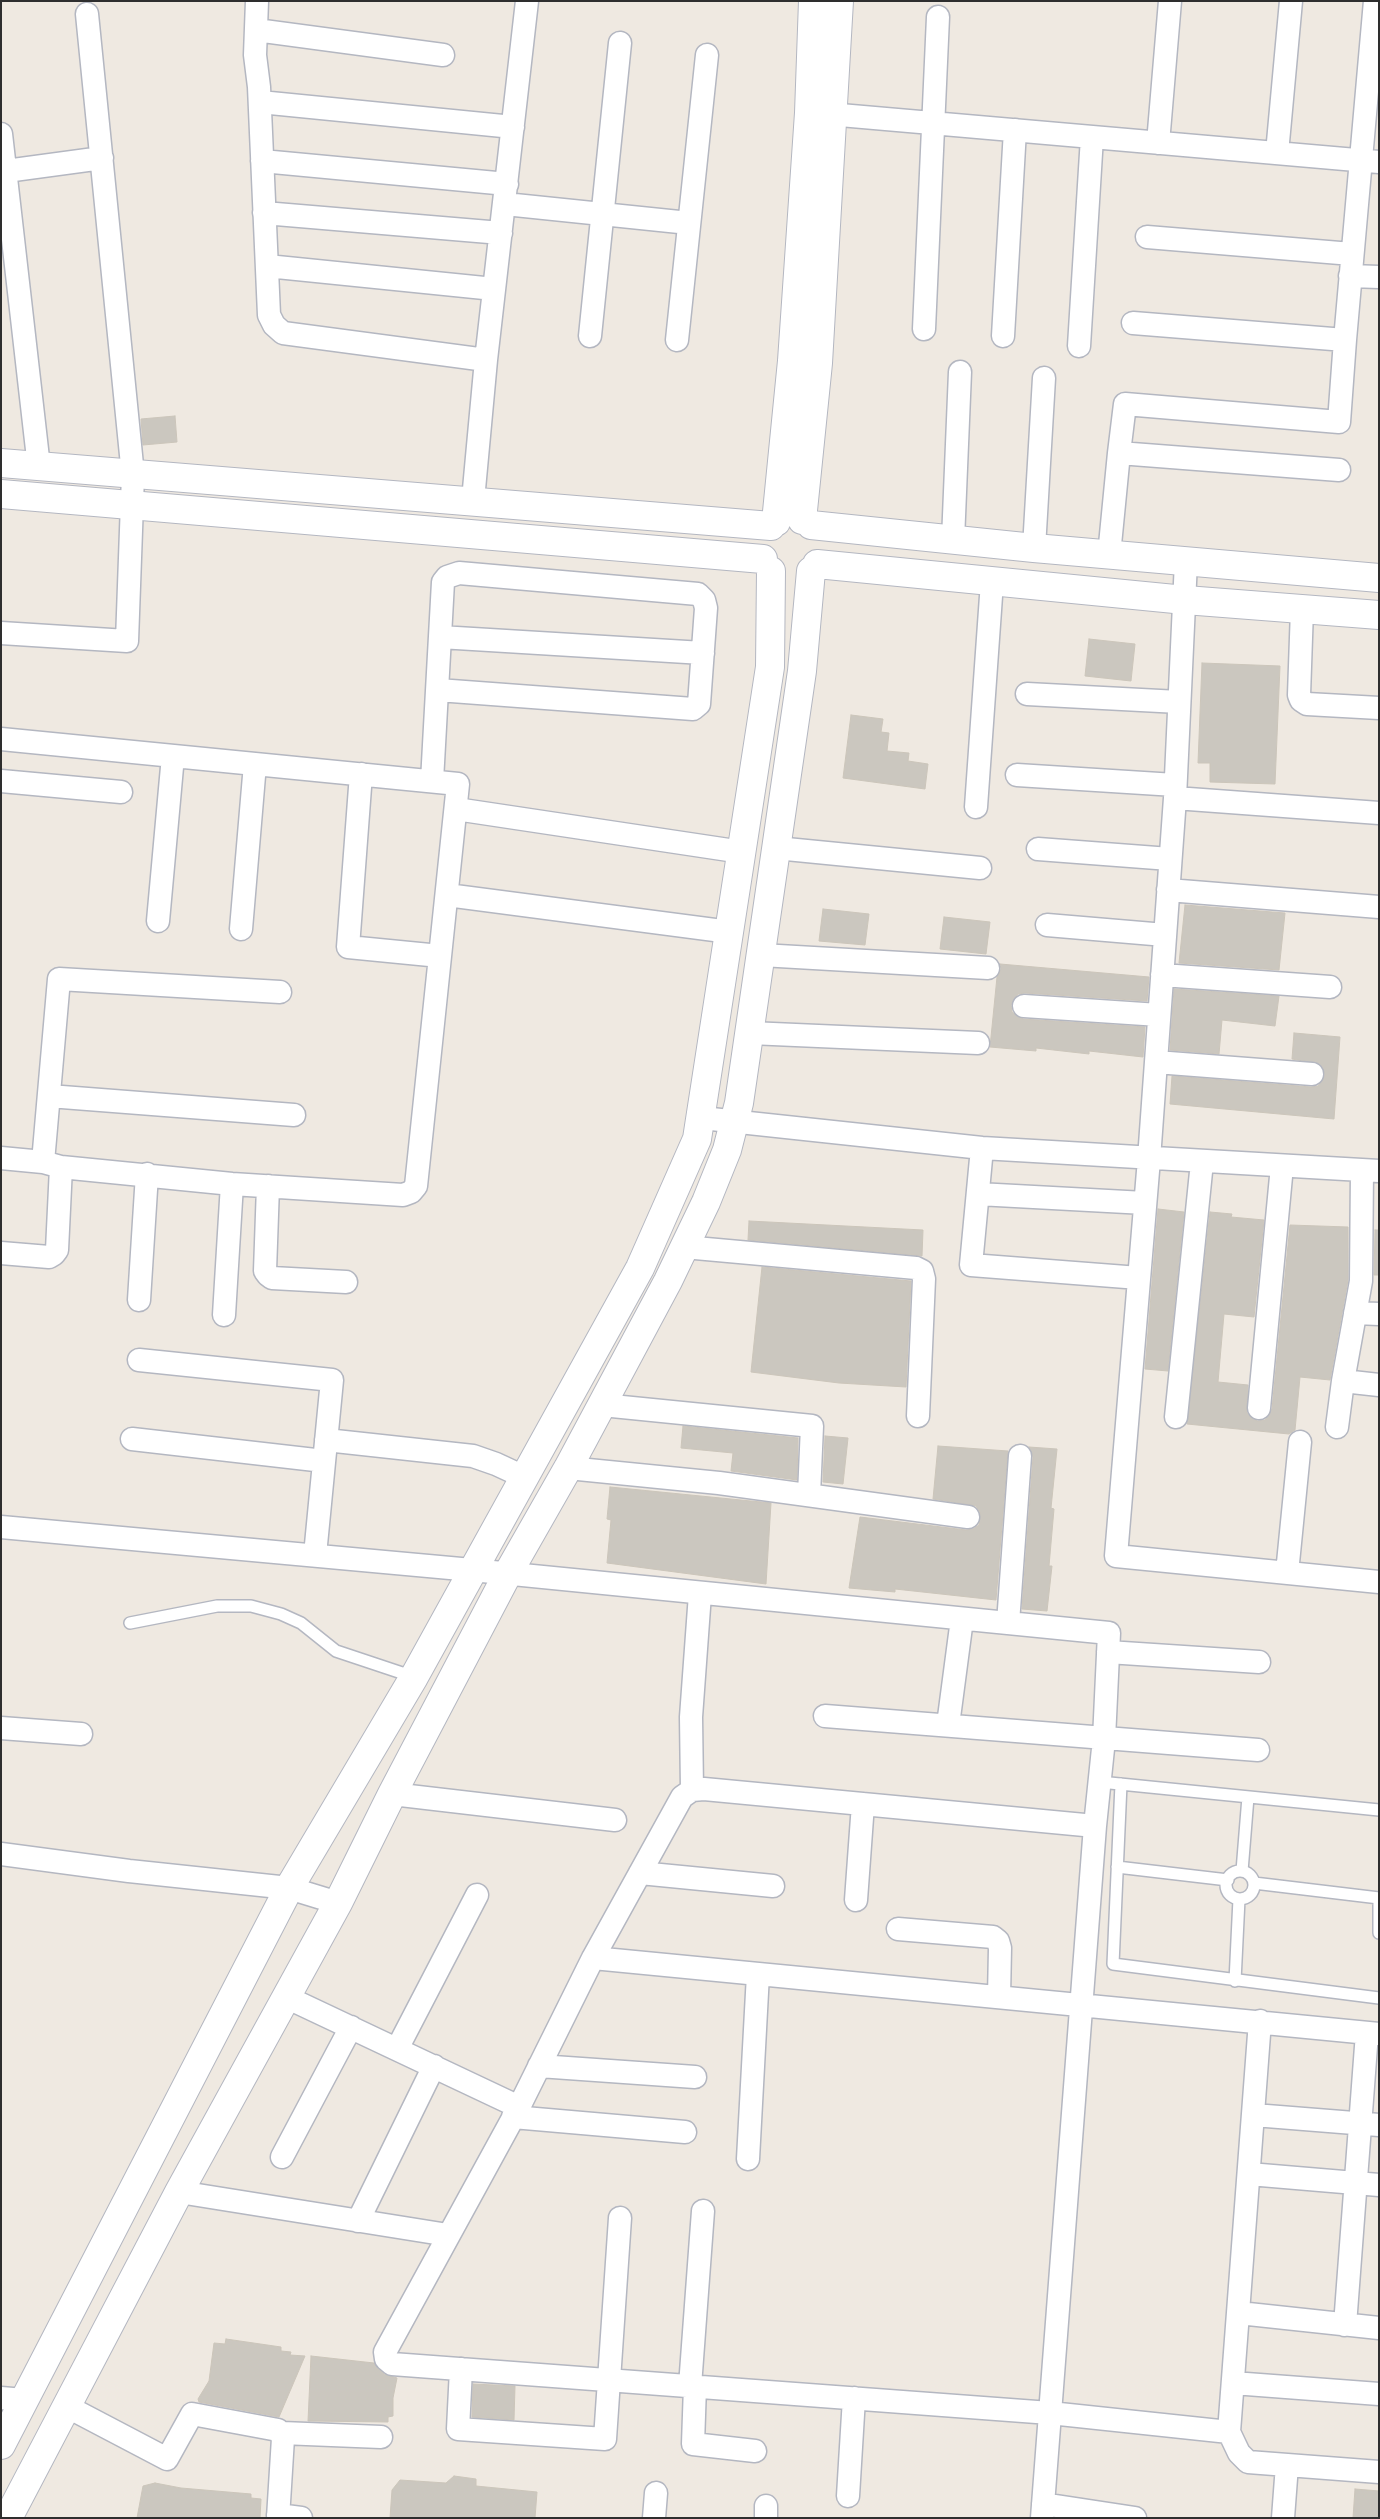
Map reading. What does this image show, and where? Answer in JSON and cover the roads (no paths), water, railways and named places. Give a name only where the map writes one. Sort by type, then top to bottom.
[{"type":"street","points":[[257,1],[255,55],[260,102],[269,315],[274,325],[283,333],[486,360]]},
{"type":"street","points":[[473,500],[486,360],[527,1]]},
{"type":"street","points":[[814,1],[821,114]]},
{"type":"street","points":[[790,523],[792,361],[821,114],[838,1]]},
{"type":"street","points":[[1158,143],[1170,1]]},
{"type":"street","points":[[1277,153],[1291,1]]},
{"type":"street","points":[[1109,555],[1125,404],[1339,422],[1351,265],[1370,161],[1375,1]]},
{"type":"street","points":[[1,633],[127,641],[133,475],[87,14]]},
{"type":"street","points":[[924,329],[938,17]]},
{"type":"street","points":[[256,30],[443,55]]},
{"type":"street","points":[[590,336],[620,43]]},
{"type":"street","points":[[677,340],[707,55]]},
{"type":"street","points":[[260,102],[513,127]]},
{"type":"street","points":[[821,114],[1370,161]]},
{"type":"street","points":[[1002,336],[1015,130]]},
{"type":"street","points":[[1,134],[39,468]]},
{"type":"street","points":[[1079,346],[1092,137]]},
{"type":"street","points":[[6,171],[102,158]]},
{"type":"street","points":[[262,161],[506,194],[601,214],[689,223]]},
{"type":"street","points":[[264,213],[501,233]]},
{"type":"street","points":[[1147,237],[1351,265],[1379,277]]},
{"type":"street","points":[[267,266],[494,289]]},
{"type":"street","points":[[1133,323],[1345,340]]},
{"type":"street","points":[[953,540],[960,372]]},
{"type":"street","points":[[1034,548],[1044,378]]},
{"type":"street","points":[[1119,453],[1338,470]]},
{"type":"street","points":[[1,463],[39,468],[790,523],[1034,548],[1379,578]]},
{"type":"street","points":[[1,494],[132,504],[767,565],[783,577],[793,578],[814,568],[1103,590],[1185,600],[1379,614]]},
{"type":"street","points":[[1,2444],[13,2399],[289,1888],[414,1677],[640,1268],[697,1139],[702,1118],[770,667],[767,565],[762,541],[790,523]]},
{"type":"street","points":[[8,2518],[179,2192],[338,1903],[392,1794],[507,1575],[602,1404],[684,1247],[720,1167],[735,1120],[750,1033],[802,671],[814,568],[821,544],[790,523]]},
{"type":"street","points":[[1186,561],[1175,791],[1165,935],[1149,1159],[1116,1556],[1379,1582]]},
{"type":"street","points":[[432,781],[443,582],[447,577],[459,573],[698,594],[704,600],[706,608],[699,704],[693,709],[438,690]]},
{"type":"street","points":[[976,807],[992,582]]},
{"type":"street","points":[[1302,609],[1299,695],[1301,700],[1307,704],[1379,708]]},
{"type":"street","points":[[440,638],[703,653]]},
{"type":"street","points":[[1027,694],[1179,702]]},
{"type":"street","points":[[1,739],[458,784],[416,1186],[411,1192],[403,1195],[232,1184],[1,1158]]},
{"type":"street","points":[[158,921],[173,756]]},
{"type":"street","points":[[241,929],[255,764]]},
{"type":"street","points":[[361,774],[348,947],[440,956]]},
{"type":"street","points":[[1017,775],[1379,813]]},
{"type":"street","points":[[1,781],[121,792]]},
{"type":"street","points":[[456,809],[742,852]]},
{"type":"street","points":[[776,848],[980,868]]},
{"type":"street","points":[[1038,849],[1170,859]]},
{"type":"street","points":[[1168,890],[1379,907]]},
{"type":"street","points":[[447,895],[730,932]]},
{"type":"street","points":[[1047,925],[1165,935]]},
{"type":"street","points":[[761,955],[988,968]]},
{"type":"street","points":[[1162,975],[1330,987]]},
{"type":"street","points":[[1,1253],[49,1257],[57,1250],[49,1096],[59,979],[280,992]]},
{"type":"street","points":[[1024,1006],[1159,1015]]},
{"type":"street","points":[[750,1033],[978,1044]]},
{"type":"street","points":[[1156,1062],[1312,1074]]},
{"type":"street","points":[[49,1096],[294,1115]]},
{"type":"street","points":[[702,1118],[735,1120],[982,1148],[1370,1171],[1370,1230],[1343,1381],[1337,1427]]},
{"type":"street","points":[[982,1148],[971,1265],[1138,1278]]},
{"type":"street","points":[[1176,1417],[1202,1162]]},
{"type":"street","points":[[1259,1408],[1282,1166]]},
{"type":"street","points":[[139,1300],[147,1174]]},
{"type":"street","points":[[224,1315],[232,1184]]},
{"type":"street","points":[[268,1186],[265,1272],[268,1276],[272,1278],[346,1282]]},
{"type":"street","points":[[978,1194],[1145,1203]]},
{"type":"street","points":[[684,1247],[916,1268],[922,1271],[924,1279],[918,1416]]},
{"type":"street","points":[[1355,1313],[1379,1314]]},
{"type":"street","points":[[139,1360],[332,1380],[315,1555]]},
{"type":"street","points":[[1343,1381],[1379,1385]]},
{"type":"street","points":[[602,1404],[812,1426],[809,1495]]},
{"type":"street","points":[[132,1439],[325,1451],[473,1456],[524,1477]]},
{"type":"street","points":[[1287,1573],[1300,1442]]},
{"type":"street","points":[[1008,1623],[1020,1456]]},
{"type":"street","points":[[568,1468],[719,1483],[968,1517]]},
{"type":"street","points":[[1,1527],[472,1570],[962,1620],[1110,1633],[1104,1739],[1110,1783],[1095,1826],[1043,2511],[1135,2518]]},
{"type":"street","points":[[692,1790],[690,1717],[700,1594]]},
{"type":"street","points":[[948,1725],[962,1620]]},
{"type":"street","points":[[1108,1652],[1259,1662]]},
{"type":"street","points":[[825,1716],[1258,1750]]},
{"type":"street","points":[[1,1728],[81,1734]]},
{"type":"street","points":[[1095,1826],[692,1790],[682,1797],[593,1958],[516,2112],[385,2352],[386,2359],[392,2364],[1050,2413],[1229,2432]]},
{"type":"street","points":[[392,1794],[615,1820]]},
{"type":"street","points":[[856,1900],[862,1804]]},
{"type":"street","points":[[1,1854],[129,1871],[289,1888],[338,1903]]},
{"type":"street","points":[[640,1873],[773,1886]]},
{"type":"street","points":[[397,2049],[477,1895]]},
{"type":"street","points":[[898,1929],[993,1937],[998,1941],[1000,1948],[998,1997]]},
{"type":"street","points":[[593,1958],[1260,2021],[1373,2034],[1369,2124],[1355,2183],[1345,2325]]},
{"type":"street","points":[[748,2159],[758,1974]]},
{"type":"street","points":[[286,1997],[434,2066],[516,2112],[685,2132]]},
{"type":"street","points":[[1260,2021],[1250,2174],[1229,2432],[1239,2452],[1248,2462],[1379,2472]]},
{"type":"street","points":[[282,2157],[351,2027]]},
{"type":"street","points":[[358,2221],[434,2066]]},
{"type":"street","points":[[539,2066],[695,2077]]},
{"type":"street","points":[[1254,2115],[1369,2124]]},
{"type":"street","points":[[1250,2174],[1379,2185]]},
{"type":"street","points":[[179,2192],[448,2235]]},
{"type":"street","points":[[703,2211],[692,2386],[692,2444],[755,2452]]},
{"type":"street","points":[[461,2369],[458,2429],[601,2441],[606,2437],[620,2218]]},
{"type":"street","points":[[1239,2313],[1379,2328]]},
{"type":"street","points":[[1233,2383],[1379,2394]]},
{"type":"street","points":[[848,2496],[854,2398]]},
{"type":"street","points":[[66,2406],[167,2459],[192,2414],[278,2430],[282,2433],[381,2437]]},
{"type":"street","points":[[282,2433],[278,2516],[301,2518]]},
{"type":"street","points":[[1283,2518],[1287,2465]]},
{"type":"street","points":[[654,2518],[656,2493]]},
{"type":"lane","points":[[130,1624],[217,1606],[251,1606],[281,1614],[300,1623],[336,1651],[414,1677]]},
{"type":"lane","points":[[1379,1810],[1110,1783],[1117,1868],[1113,1964],[1379,1998]]},
{"type":"lane","points":[[1242,1872],[1248,1797]]},
{"type":"lane","points":[[1117,1868],[1228,1880]]},
{"type":"lane","points":[[1242,1872],[1250,1875],[1254,1883],[1250,1895],[1239,1899],[1229,1894],[1228,1880],[1234,1873],[1242,1872]]},
{"type":"lane","points":[[1254,1883],[1379,1898]]},
{"type":"lane","points":[[1235,1981],[1239,1899]]},
{"type":"lane","points":[[1379,1903],[1379,1933]]}]
